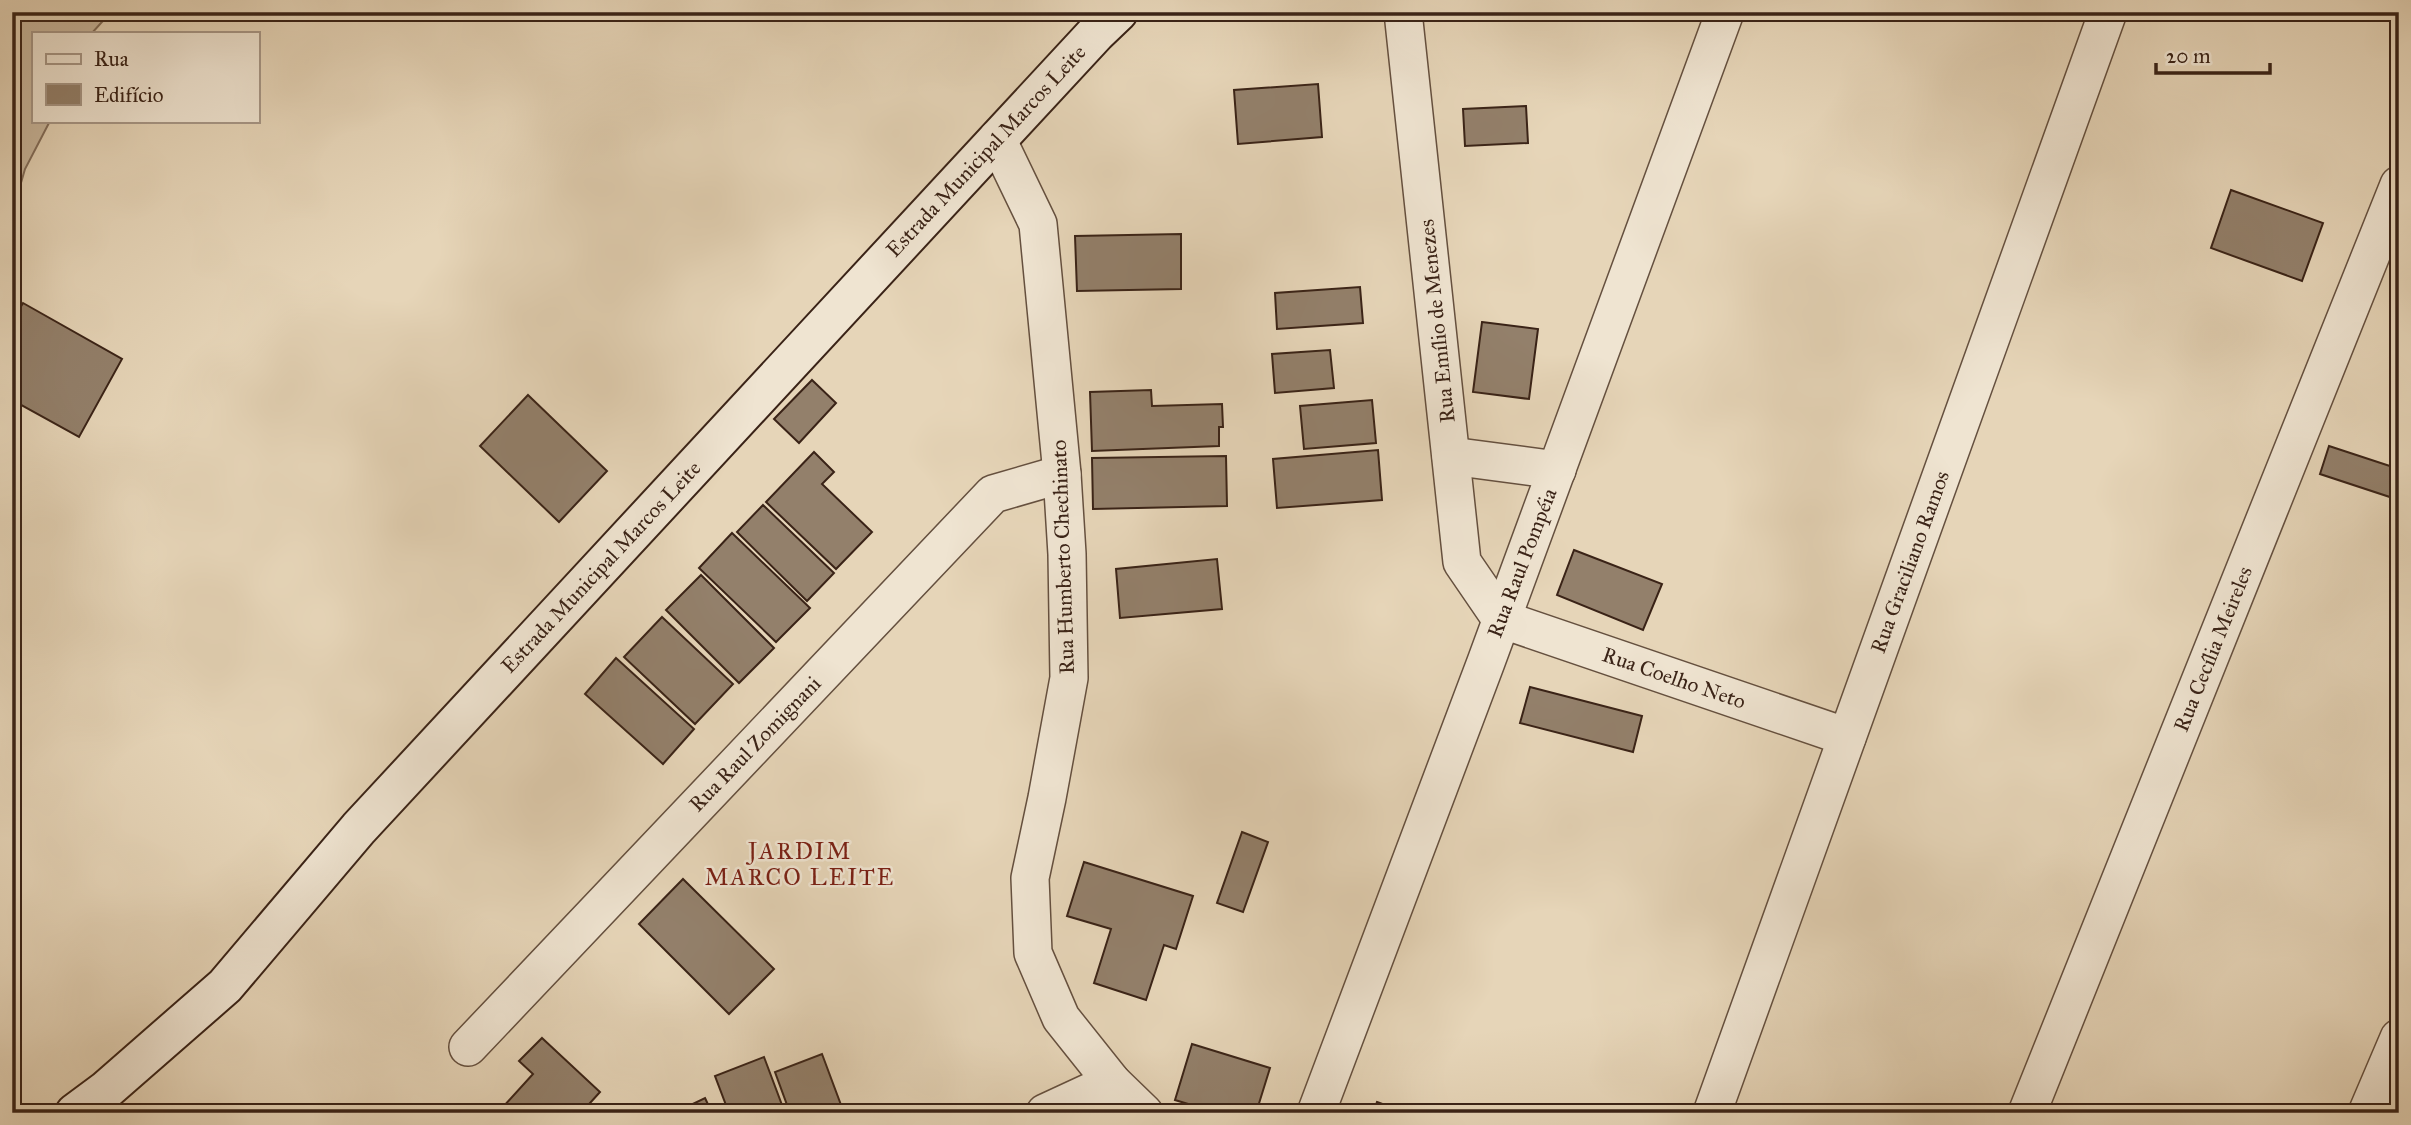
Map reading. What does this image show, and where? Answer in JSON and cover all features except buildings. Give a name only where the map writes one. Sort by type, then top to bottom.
[{"type":"street","name":"Estrada Municipal Marcos Leite","points":[[75,1113],[106,1090],[225,986],[359,828],[997,139],[1118,12]]},
{"type":"street","name":"Rua Emílio de Menezes","points":[[1403,12],[1462,562],[1501,619]]},
{"type":"street","name":"Rua Raul Pompéia","points":[[1316,1113],[1558,470],[1725,12]]},
{"type":"street","name":"Rua Graciliano Ramos","points":[[1712,1113],[2108,12]]},
{"type":"street","name":"Rua Humberto Chechinato","points":[[997,139],[1038,224],[1067,554],[1069,678],[1030,878],[1033,953],[1062,1018],[1112,1082],[1144,1113]]},
{"type":"street","name":"Rua Cecília Meireles","points":[[2027,1113],[2399,185]]},
{"type":"street","points":[[1451,456],[1558,470]]},
{"type":"street","name":"Rua Raul Zomignani","points":[[467,1046],[993,494],[1062,474]]},
{"type":"street","name":"Rua Coelho Neto","points":[[1501,619],[1847,737]]},
{"type":"street","points":[[2367,1113],[2399,1038]]},
{"type":"street","points":[[1045,1113],[1112,1082]]},
{"type":"shaded area","points":[[12,12],[111,12],[93,32],[32,32],[32,122],[49,122],[25,169],[12,214]]},
{"type":"district","name":"JARDIM MARCO LEITE","points":[[800,864]]}]
